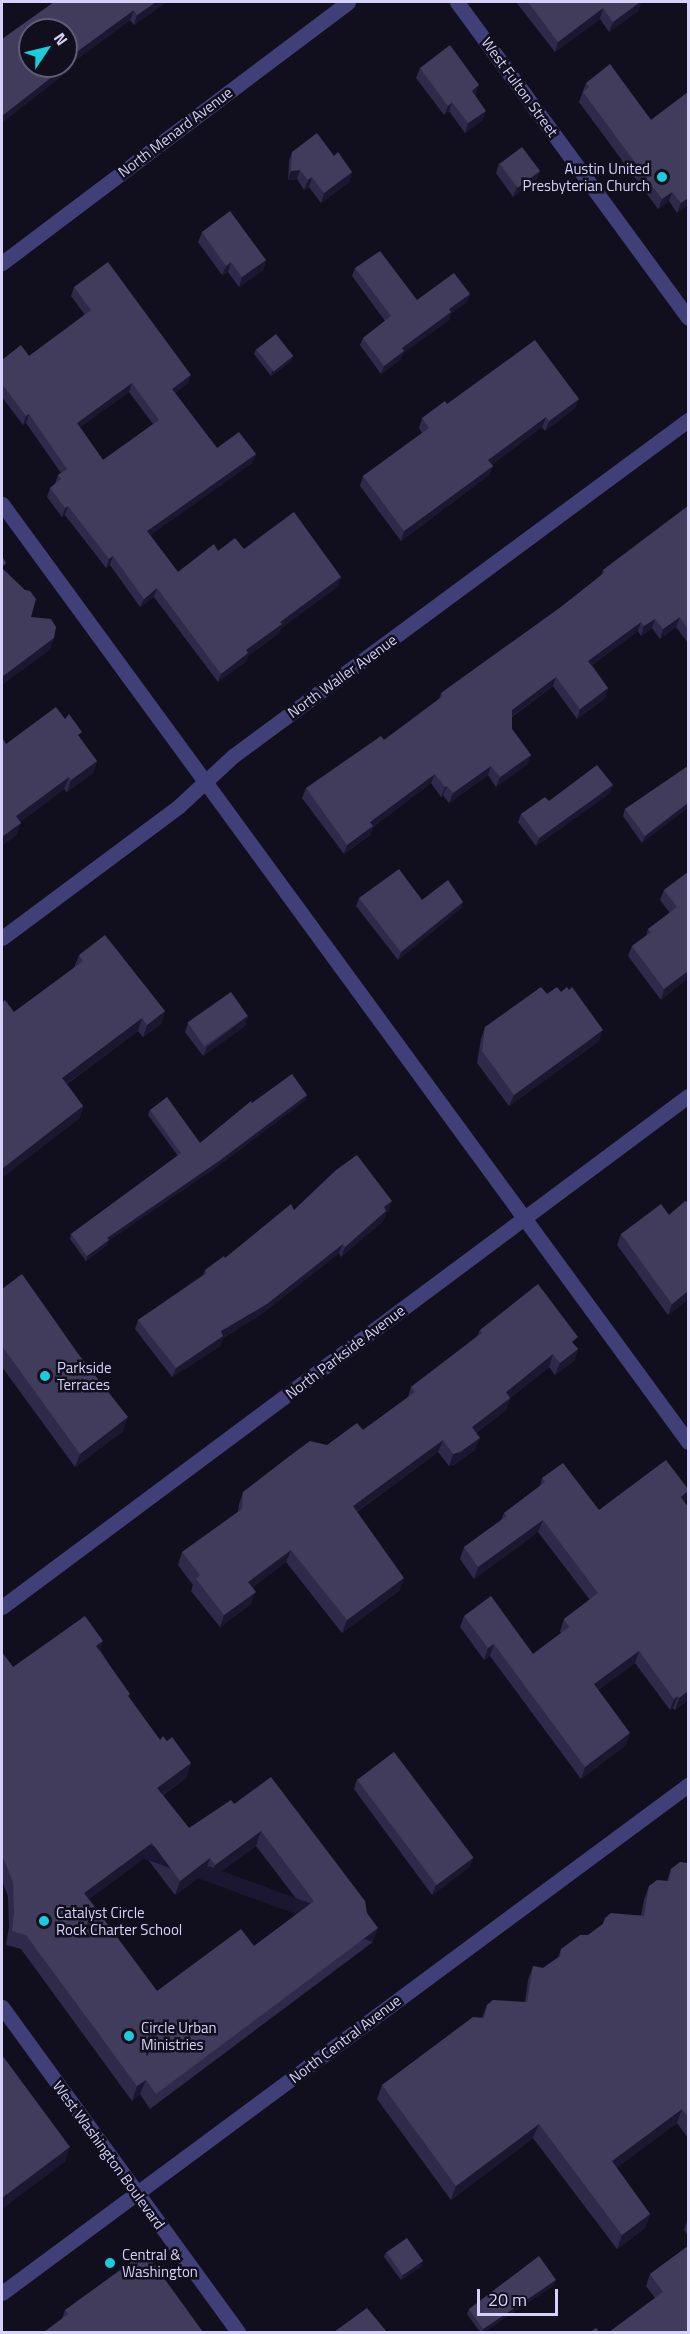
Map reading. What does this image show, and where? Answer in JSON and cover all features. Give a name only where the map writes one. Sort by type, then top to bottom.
[{"type":"street","name":"North Menard Avenue","points":[[2,263],[348,2]]},
{"type":"street","name":"West Fulton Street","points":[[457,2],[688,318]]},
{"type":"street","name":"North Waller Avenue","points":[[2,938],[179,806],[233,756],[688,420]]},
{"type":"street","points":[[2,504],[204,784],[688,1442]]},
{"type":"street","name":"North Parkside Avenue","points":[[2,1607],[688,1096]]},
{"type":"street","name":"North Central Avenue","points":[[2,2293],[688,1785]]},
{"type":"street","name":"West Washington Boulevard","points":[[2,2007],[238,2332]]},
{"type":"building","points":[[54,2],[156,2],[137,15],[134,10],[78,51],[78,18],[32,18]]},
{"type":"building","points":[[528,2],[640,2],[613,22],[603,8],[558,42]]},
{"type":"building","points":[[18,28],[18,78],[51,78],[2,116],[2,39]]},
{"type":"building","points":[[450,45],[479,85],[472,91],[486,111],[468,123],[452,102],[448,106],[420,68]]},
{"type":"building","points":[[610,64],[651,120],[688,92],[688,198],[681,203],[672,192],[662,199],[583,92],[589,87],[586,83]]},
{"type":"building","points":[[317,133],[334,156],[338,152],[352,172],[324,193],[312,177],[308,180],[300,170],[291,171],[292,152]]},
{"type":"building","points":[[522,147],[540,171],[518,188],[500,164]]},
{"type":"building","points":[[230,211],[266,260],[242,277],[231,262],[226,266],[202,232]]},
{"type":"building","points":[[380,251],[417,300],[454,273],[470,294],[449,309],[451,312],[402,348],[404,351],[384,366],[363,338],[391,316],[355,268]]},
{"type":"building","points":[[108,262],[191,375],[172,389],[217,448],[239,432],[256,454],[147,531],[178,572],[214,544],[218,551],[235,538],[244,549],[294,512],[341,577],[280,622],[282,624],[246,650],[248,653],[221,674],[157,588],[144,599],[113,556],[109,559],[68,506],[65,508],[50,488],[61,479],[58,475],[67,469],[29,414],[26,416],[2,384],[2,360],[21,345],[29,356],[91,310],[74,287]],"holes":[[[132,383],[159,420],[103,460],[77,423]]]},
{"type":"building","points":[[276,334],[293,356],[274,371],[256,349]]},
{"type":"building","points":[[535,340],[579,399],[549,421],[546,417],[488,460],[493,466],[404,531],[363,476],[429,428],[422,418],[445,401],[447,404]]},
{"type":"building","points":[[688,506],[688,629],[680,617],[663,629],[655,619],[644,626],[641,622],[588,661],[608,688],[580,709],[556,677],[512,710],[512,729],[531,755],[500,777],[491,766],[453,793],[435,774],[370,822],[373,826],[347,845],[306,788],[381,736],[384,740],[443,696],[441,693],[561,607],[605,572],[603,570]]},
{"type":"building","points":[[2,568],[25,590],[30,591],[36,599],[31,617],[51,619],[56,627],[54,638],[2,677]]},
{"type":"building","points":[[56,707],[65,719],[69,714],[82,732],[78,735],[97,761],[71,780],[69,777],[16,816],[21,823],[2,837],[2,737],[6,744]]},
{"type":"building","points":[[597,765],[613,785],[539,838],[521,814],[545,797],[549,801]]},
{"type":"building","points":[[688,766],[688,803],[645,836],[625,809]]},
{"type":"building","points":[[399,869],[422,900],[448,880],[463,902],[401,952],[359,898]]},
{"type":"building","points":[[688,872],[688,971],[664,989],[632,946],[651,932],[648,929],[677,907],[664,890]]},
{"type":"building","points":[[105,935],[165,1011],[147,1025],[142,1018],[62,1078],[83,1106],[2,1169],[2,1003],[5,1000],[14,1012],[83,961],[79,955]]},
{"type":"building","points":[[541,987],[547,994],[557,987],[561,992],[567,987],[569,990],[572,987],[603,1030],[514,1095],[482,1051],[485,1027]]},
{"type":"building","points":[[231,992],[248,1016],[204,1046],[188,1022]]},
{"type":"building","points":[[292,1074],[307,1095],[219,1161],[107,1238],[109,1240],[87,1256],[71,1234],[181,1153],[150,1110],[167,1097],[200,1143],[251,1101],[252,1103]]},
{"type":"building","points":[[357,1155],[392,1201],[384,1207],[386,1211],[345,1247],[343,1244],[267,1304],[221,1331],[223,1336],[176,1368],[138,1320],[207,1273],[205,1270],[224,1256],[225,1258],[291,1204],[294,1210],[336,1170]]},
{"type":"building","points":[[685,1201],[688,1202],[688,1291],[672,1304],[621,1234],[661,1204],[669,1215]]},
{"type":"building","name":"Parkside Terraces","points":[[22,1274],[79,1355],[128,1417],[80,1454],[2,1346],[2,1289]]},
{"type":"building","points":[[538,1284],[578,1337],[572,1342],[578,1349],[560,1363],[553,1354],[506,1392],[510,1398],[472,1427],[480,1438],[460,1452],[453,1454],[443,1440],[353,1506],[404,1578],[347,1620],[291,1550],[248,1582],[256,1592],[224,1615],[196,1579],[200,1575],[182,1552],[242,1509],[243,1492],[310,1441],[327,1445],[357,1423],[363,1430],[415,1392],[411,1387],[482,1333],[480,1330]]},
{"type":"building","points":[[666,1460],[688,1489],[681,1497],[688,1507],[688,1691],[674,1699],[639,1651],[594,1684],[630,1733],[585,1767],[494,1644],[488,1648],[464,1616],[491,1596],[533,1654],[569,1627],[564,1619],[598,1593],[543,1520],[478,1567],[464,1547],[507,1516],[504,1513],[545,1482],[542,1478],[563,1463],[599,1510]]},
{"type":"building","points":[[85,1616],[103,1641],[96,1646],[130,1694],[128,1696],[160,1740],[163,1736],[167,1741],[172,1737],[191,1763],[157,1788],[189,1828],[231,1800],[234,1804],[271,1777],[365,1901],[367,1913],[378,1928],[156,2094],[146,2080],[137,2086],[26,1935],[12,1931],[13,1882],[2,1855],[2,1652],[13,1667]],"holes":[[[261,1831],[314,1901],[254,1946],[241,1929],[157,1991],[84,1893],[152,1843],[180,1881],[210,1858],[215,1865]]]},
{"type":"building","points":[[394,1752],[473,1857],[437,1885],[357,1780]]},
{"type":"building","points":[[680,1862],[688,1863],[688,2117],[682,2109],[612,2161],[650,2214],[622,2235],[539,2124],[456,2186],[382,2085],[473,2017],[484,2018],[487,2005],[493,2000],[527,2002],[533,1966],[543,1968],[560,1956],[561,1949],[580,1935],[588,1935],[603,1924],[605,1918],[611,1913],[644,1916],[649,1886],[657,1880],[669,1881],[671,1869]]},
{"type":"building","points":[[2,2055],[70,2147],[2,2198]]},
{"type":"building","points":[[407,2238],[423,2261],[403,2275],[387,2252]]},
{"type":"building","points":[[688,2246],[688,2332],[609,2332],[663,2292],[650,2274]]},
{"type":"building","points":[[145,2252],[203,2332],[44,2332],[68,2314],[65,2310]]},
{"type":"building","points":[[539,2256],[556,2280],[483,2329],[469,2309]]},
{"type":"building","points":[[367,2308],[387,2332],[334,2332]]},
{"type":"place","name":"Austin United Presbyterian Church","points":[[662,177]]},
{"type":"place","name":"Parkside Terraces","points":[[45,1376]]},
{"type":"place","name":"Catalyst Circle Rock Charter School","points":[[44,1921]]},
{"type":"place","name":"Circle Urban Ministries","points":[[129,2036]]},
{"type":"place","name":"Central & Washington","points":[[110,2263]]}]
